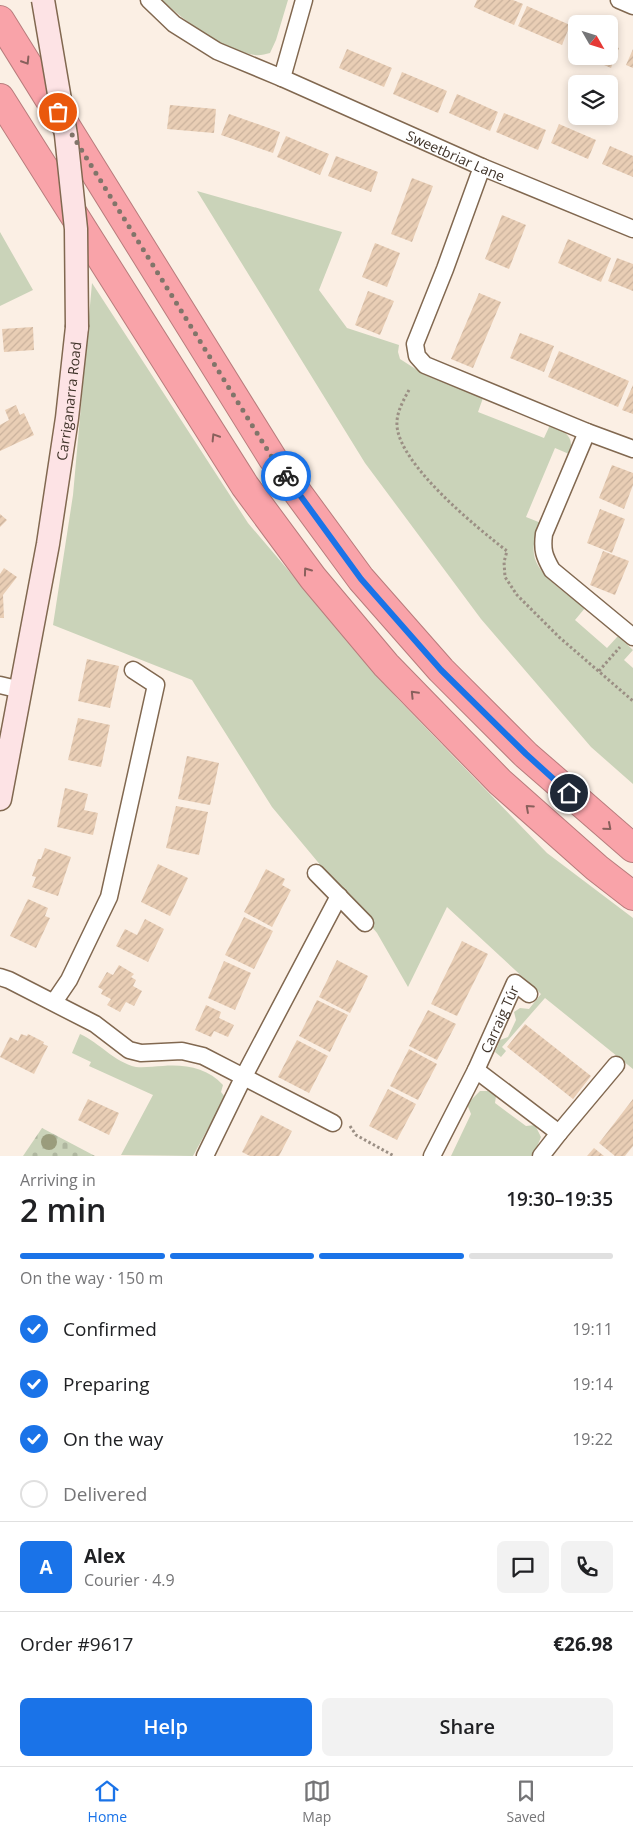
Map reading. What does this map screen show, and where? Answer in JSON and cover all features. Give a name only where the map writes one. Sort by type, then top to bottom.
[{"type":"highway","points":[[0,20],[273,459],[361,579],[441,670],[520,748],[633,848]]},
{"type":"highway","points":[[0,98],[245,486],[313,578],[386,665],[500,782],[596,868],[633,896]]},
{"type":"street","name":"Carriganarra Road","points":[[0,799],[11,687],[48,544],[67,418],[77,326],[76,229],[66,135],[43,0]]},
{"type":"street","name":"Sweetbriar Lane","points":[[150,0],[174,24],[217,51],[482,167],[633,229]]},
{"type":"street","points":[[282,78],[304,0]]},
{"type":"street","points":[[619,0],[633,6]]},
{"type":"street","points":[[482,167],[445,269],[415,344],[416,356],[425,365],[633,450]]},
{"type":"street","points":[[587,432],[544,534],[544,555],[552,570],[629,640]]},
{"type":"street","points":[[54,1002],[69,980],[109,897],[156,686],[133,670]]},
{"type":"street","points":[[316,873],[365,923]]},
{"type":"street","points":[[205,1156],[244,1076],[339,896]]},
{"type":"street","points":[[0,977],[54,1002],[95,1024],[129,1050],[141,1053],[192,1052],[244,1076],[333,1123]]},
{"type":"street","name":"Carraig Túr","points":[[432,1156],[476,1070],[515,983],[529,994]]},
{"type":"street","points":[[541,1156],[616,1065]]},
{"type":"street","name":"Carraig Túr","points":[[476,1070],[559,1133]]},
{"type":"path","points":[[409,390],[400,408],[397,420],[401,440],[407,454],[462,514],[507,551],[504,562],[505,577],[517,595],[559,637],[633,701]]},
{"type":"path","points":[[599,671],[629,640]]},
{"type":"path","points":[[333,1123],[334,1116],[346,1121],[356,1135],[394,1156]]},
{"type":"green space","points":[[162,0],[288,0],[276,40],[270,53],[255,55],[231,48],[205,34]]},
{"type":"green space","points":[[197,191],[342,232],[319,290],[347,328],[399,345],[400,359],[425,375],[483,398],[478,412],[544,438],[550,425],[560,429],[570,439],[571,448],[569,454],[555,448],[526,517],[541,523],[534,546],[536,562],[554,584],[585,608],[575,620],[607,648],[618,636],[633,650],[624,660],[633,668],[633,784],[591,747],[481,619],[365,463]]},
{"type":"green space","points":[[0,232],[33,290],[0,306]]},
{"type":"green space","points":[[92,283],[248,523],[397,698],[547,853],[633,918],[633,1069],[545,998],[502,1047],[506,1051],[501,1057],[495,1052],[500,1040],[508,1037],[516,1020],[514,1012],[520,1008],[529,1009],[541,994],[447,907],[408,987],[377,933],[272,807],[192,680],[53,625],[73,495]]},
{"type":"green space","points":[[80,1034],[128,1065],[136,1067],[171,1066],[195,1068],[217,1079],[223,1085],[221,1092],[225,1097],[193,1156],[121,1155],[153,1095],[89,1066],[91,1062],[72,1053]]},
{"type":"green space","points":[[480,1091],[488,1091],[496,1096],[495,1103],[526,1126],[535,1125],[541,1137],[531,1156],[451,1156],[471,1114],[467,1104]]},
{"type":"green space","points":[[42,1128],[95,1156],[23,1156]]},
{"type":"building","points":[[477,0],[513,0],[523,4],[514,25],[474,7]]},
{"type":"building","points":[[527,6],[568,24],[568,30],[562,45],[518,26]]},
{"type":"building","points":[[347,49],[392,68],[384,87],[339,68]]},
{"type":"building","points":[[633,49],[633,68],[626,65]]},
{"type":"building","points":[[402,72],[447,91],[438,113],[393,94]]},
{"type":"building","points":[[457,94],[498,112],[490,131],[449,113]]},
{"type":"building","points":[[170,105],[216,109],[214,133],[167,129]]},
{"type":"building","points":[[504,113],[546,130],[538,150],[496,132]]},
{"type":"building","points":[[229,114],[280,132],[273,153],[221,135]]},
{"type":"building","points":[[559,124],[596,140],[588,159],[551,143]]},
{"type":"building","points":[[286,136],[329,154],[320,175],[277,157]]},
{"type":"building","points":[[610,146],[633,156],[633,177],[602,164]]},
{"type":"building","points":[[336,156],[378,172],[371,192],[328,176]]},
{"type":"building","points":[[412,178],[433,186],[412,242],[391,234]]},
{"type":"building","points":[[502,215],[526,225],[509,269],[485,259]]},
{"type":"building","points":[[568,239],[611,258],[601,282],[558,263]]},
{"type":"building","points":[[375,243],[400,253],[387,287],[362,277]]},
{"type":"building","points":[[617,258],[633,264],[633,291],[608,281]]},
{"type":"building","points":[[368,291],[394,301],[380,335],[355,325]]},
{"type":"building","points":[[479,293],[501,302],[473,368],[451,359]]},
{"type":"building","points":[[33,327],[34,350],[4,352],[2,329]]},
{"type":"building","points":[[520,333],[554,346],[544,372],[510,358]]},
{"type":"building","points":[[559,351],[629,381],[618,407],[548,377]]},
{"type":"building","points":[[633,385],[633,414],[622,410]]},
{"type":"building","points":[[16,405],[20,415],[24,413],[34,435],[0,451],[0,425],[9,420],[5,410]]},
{"type":"building","points":[[612,465],[633,473],[633,485],[624,509],[599,498]]},
{"type":"building","points":[[600,509],[625,519],[612,553],[587,543]]},
{"type":"building","points":[[0,514],[7,520],[0,527]]},
{"type":"building","points":[[603,551],[629,561],[615,595],[590,585]]},
{"type":"building","points":[[4,568],[17,577],[3,595],[4,618],[0,618],[0,574]]},
{"type":"building","points":[[87,659],[119,666],[110,708],[78,701]]},
{"type":"building","points":[[78,718],[110,725],[101,767],[68,760]]},
{"type":"building","points":[[187,756],[219,763],[210,805],[178,799]]},
{"type":"building","points":[[65,788],[88,794],[84,810],[98,813],[93,835],[57,827]]},
{"type":"building","points":[[176,806],[208,812],[199,855],[166,848]]},
{"type":"building","points":[[45,848],[71,857],[58,896],[32,887],[36,877],[32,876],[38,859],[41,859]]},
{"type":"building","points":[[158,864],[188,878],[170,916],[141,902]]},
{"type":"building","points":[[266,869],[285,879],[282,885],[291,890],[272,927],[244,912]]},
{"type":"building","points":[[28,899],[48,908],[45,916],[50,918],[36,948],[10,936]]},
{"type":"building","points":[[244,917],[273,931],[254,969],[225,955]]},
{"type":"building","points":[[145,919],[164,929],[148,962],[116,946],[125,929],[137,935]]},
{"type":"building","points":[[462,941],[488,954],[457,1016],[431,1004]]},
{"type":"building","points":[[337,960],[368,976],[350,1013],[319,997]]},
{"type":"building","points":[[224,961],[251,973],[235,1010],[208,998]]},
{"type":"building","points":[[119,965],[134,974],[131,977],[136,980],[133,986],[142,991],[134,1006],[126,1002],[120,1012],[107,1005],[111,999],[101,994],[103,990],[98,987],[107,972],[113,975]]},
{"type":"building","points":[[317,1000],[348,1015],[330,1052],[299,1036]]},
{"type":"building","points":[[206,1005],[221,1012],[219,1018],[234,1025],[228,1037],[214,1031],[211,1037],[195,1030]]},
{"type":"building","points":[[428,1010],[456,1024],[437,1060],[409,1046]]},
{"type":"building","points":[[525,1024],[591,1076],[573,1099],[507,1047]]},
{"type":"building","points":[[21,1034],[27,1036],[28,1034],[48,1046],[34,1074],[0,1057],[10,1037],[18,1041]]},
{"type":"building","points":[[297,1040],[328,1056],[309,1093],[278,1077]]},
{"type":"building","points":[[409,1049],[437,1064],[418,1100],[390,1086]]},
{"type":"building","points":[[388,1089],[416,1104],[397,1140],[369,1126]]},
{"type":"building","points":[[88,1099],[119,1113],[109,1135],[78,1120]]},
{"type":"building","points":[[633,1099],[633,1146],[625,1156],[615,1156],[599,1143]]},
{"type":"building","points":[[261,1115],[292,1131],[279,1156],[250,1156],[242,1152]]},
{"type":"building","points":[[594,1148],[604,1156],[587,1156]]},
{"type":"way so far","points":[[58,112],[273,459],[286,476]]},
{"type":"route","points":[[286,476],[361,579],[441,670],[526,754],[569,793]]}]
